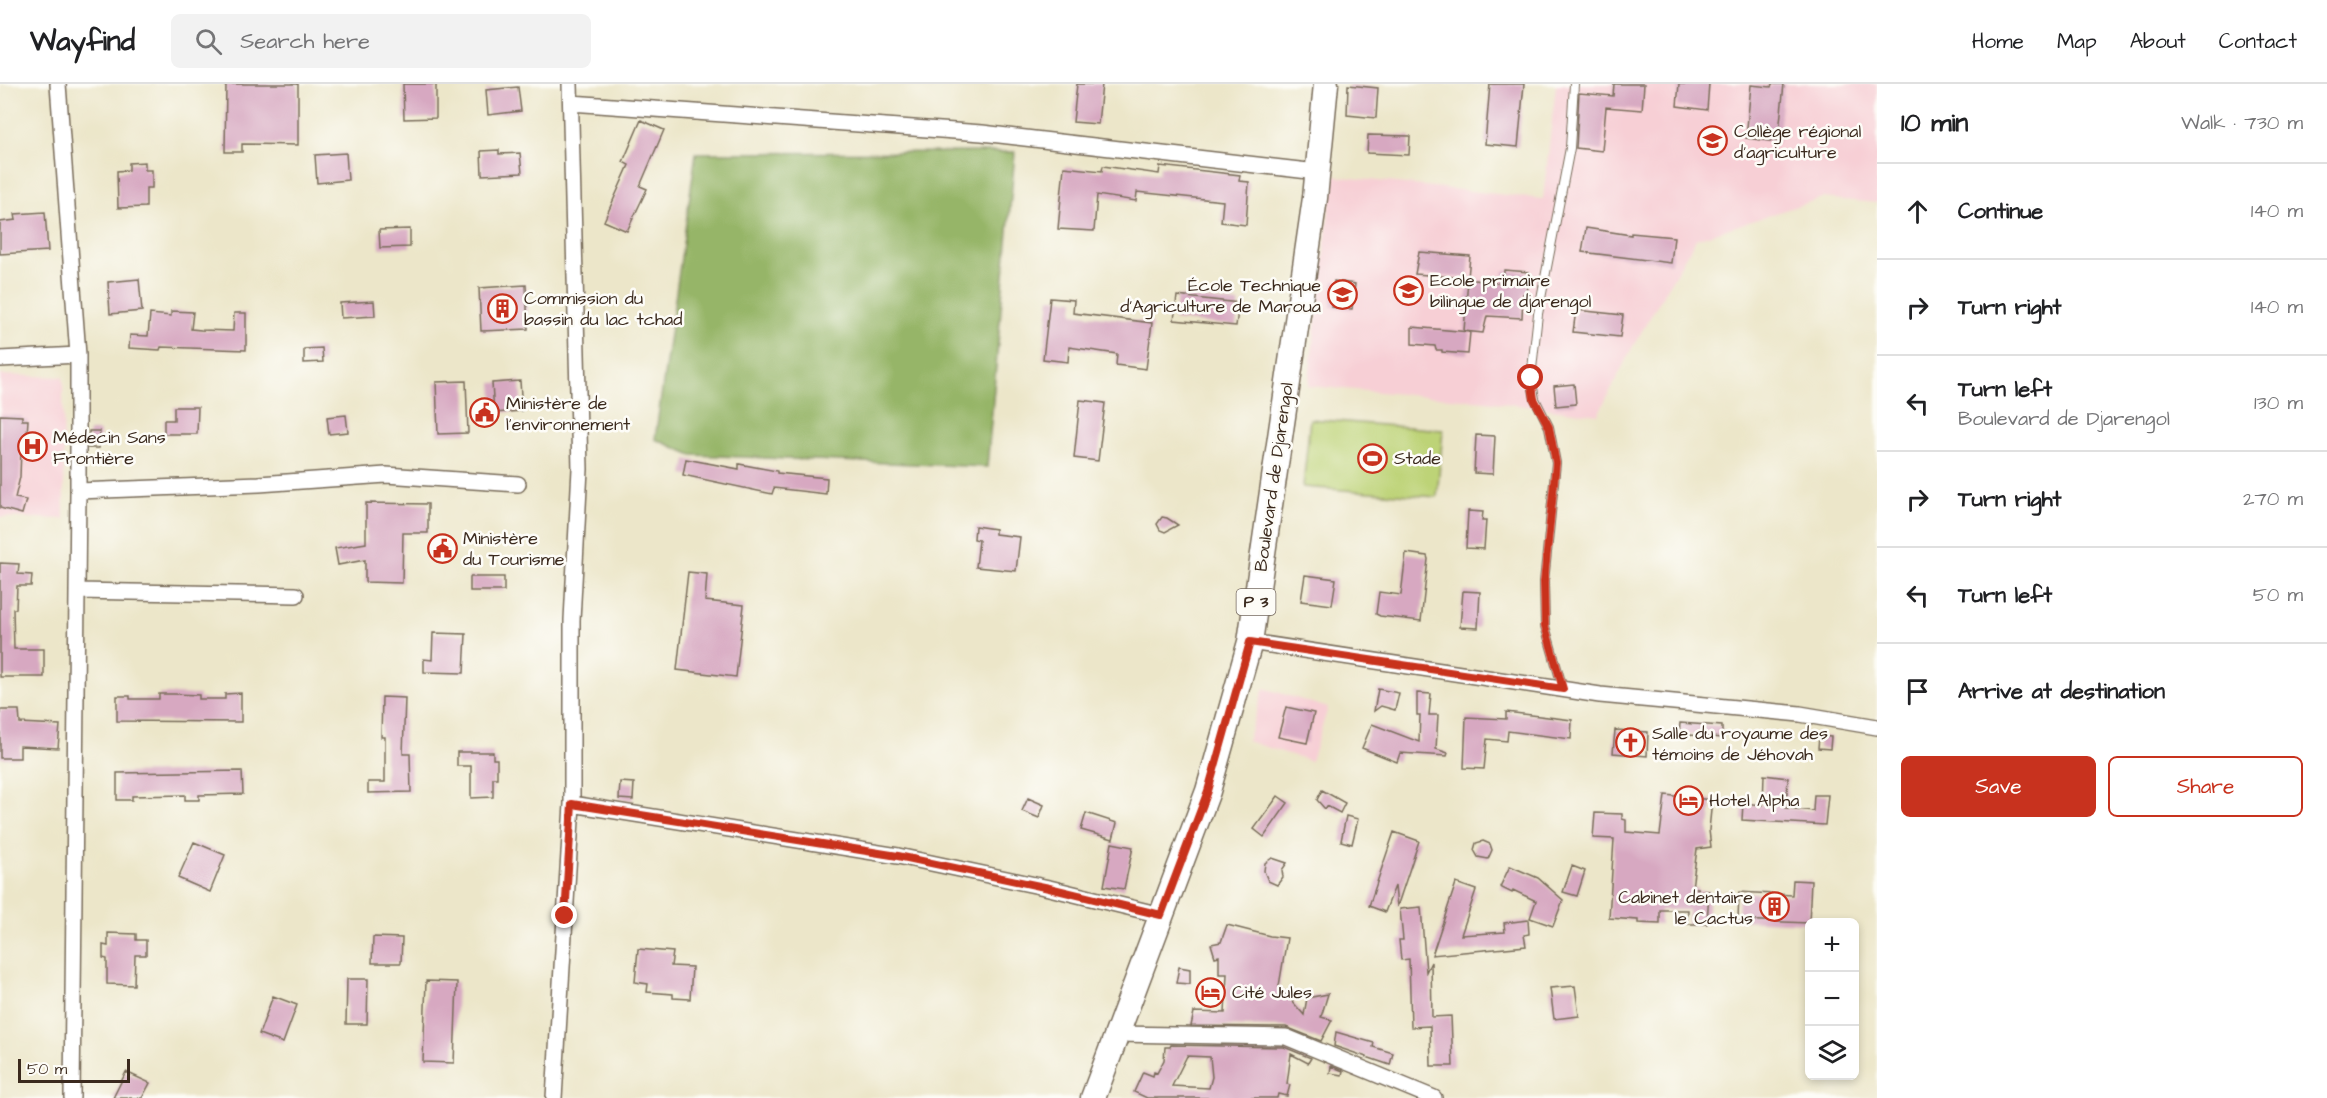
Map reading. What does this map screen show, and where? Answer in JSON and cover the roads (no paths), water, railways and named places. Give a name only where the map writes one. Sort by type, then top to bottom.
[{"type":"main road","name":"Boulevard de Djarengol","points":[[1093,1098],[1208,791],[1250,642],[1317,172],[1326,84]]},
{"type":"street","points":[[58,84],[78,355],[72,1098]]},
{"type":"street","points":[[554,1098],[572,804],[572,620],[580,469],[570,84]]},
{"type":"street","points":[[571,103],[982,133],[1317,172]]},
{"type":"street","points":[[0,359],[78,355]]},
{"type":"street","points":[[78,491],[259,484],[386,475],[518,484]]},
{"type":"street","points":[[77,591],[296,596]]},
{"type":"street","points":[[1250,642],[1563,689],[1800,714],[1877,727]]},
{"type":"street","points":[[572,804],[898,856],[1049,888],[1161,915]]},
{"type":"street","points":[[1117,1034],[1286,1037],[1434,1098]]},
{"type":"lane","points":[[1563,689],[1545,626],[1544,582],[1556,463],[1549,427],[1534,399],[1531,378],[1538,314],[1570,148],[1574,84]]},
{"type":"place","name":"Collège régional d'agriculture","points":[[1713,141]]},
{"type":"place","name":"Ecole primaire bilingue de djarengol","points":[[1409,290]]},
{"type":"place","name":"École Technique d'Agriculture de Maroua","points":[[1342,295]]},
{"type":"place","name":"Commission du bassin du lac tchad","points":[[503,308]]},
{"type":"place","name":"Ministère de l'environnement","points":[[485,413]]},
{"type":"place","name":"Médecin Sans Frontière","points":[[32,447]]},
{"type":"place","name":"Stade","points":[[1373,458]]},
{"type":"place","name":"Ministère du Tourisme","points":[[442,548]]},
{"type":"place","name":"Salle du royaume des témoins de Jéhovah","points":[[1631,743]]},
{"type":"place","name":"Hotel Alpha","points":[[1688,800]]},
{"type":"place","name":"Cabinet dentaire le Cactus","points":[[1774,907]]},
{"type":"place","name":"Cité Jules","points":[[1211,992]]}]
